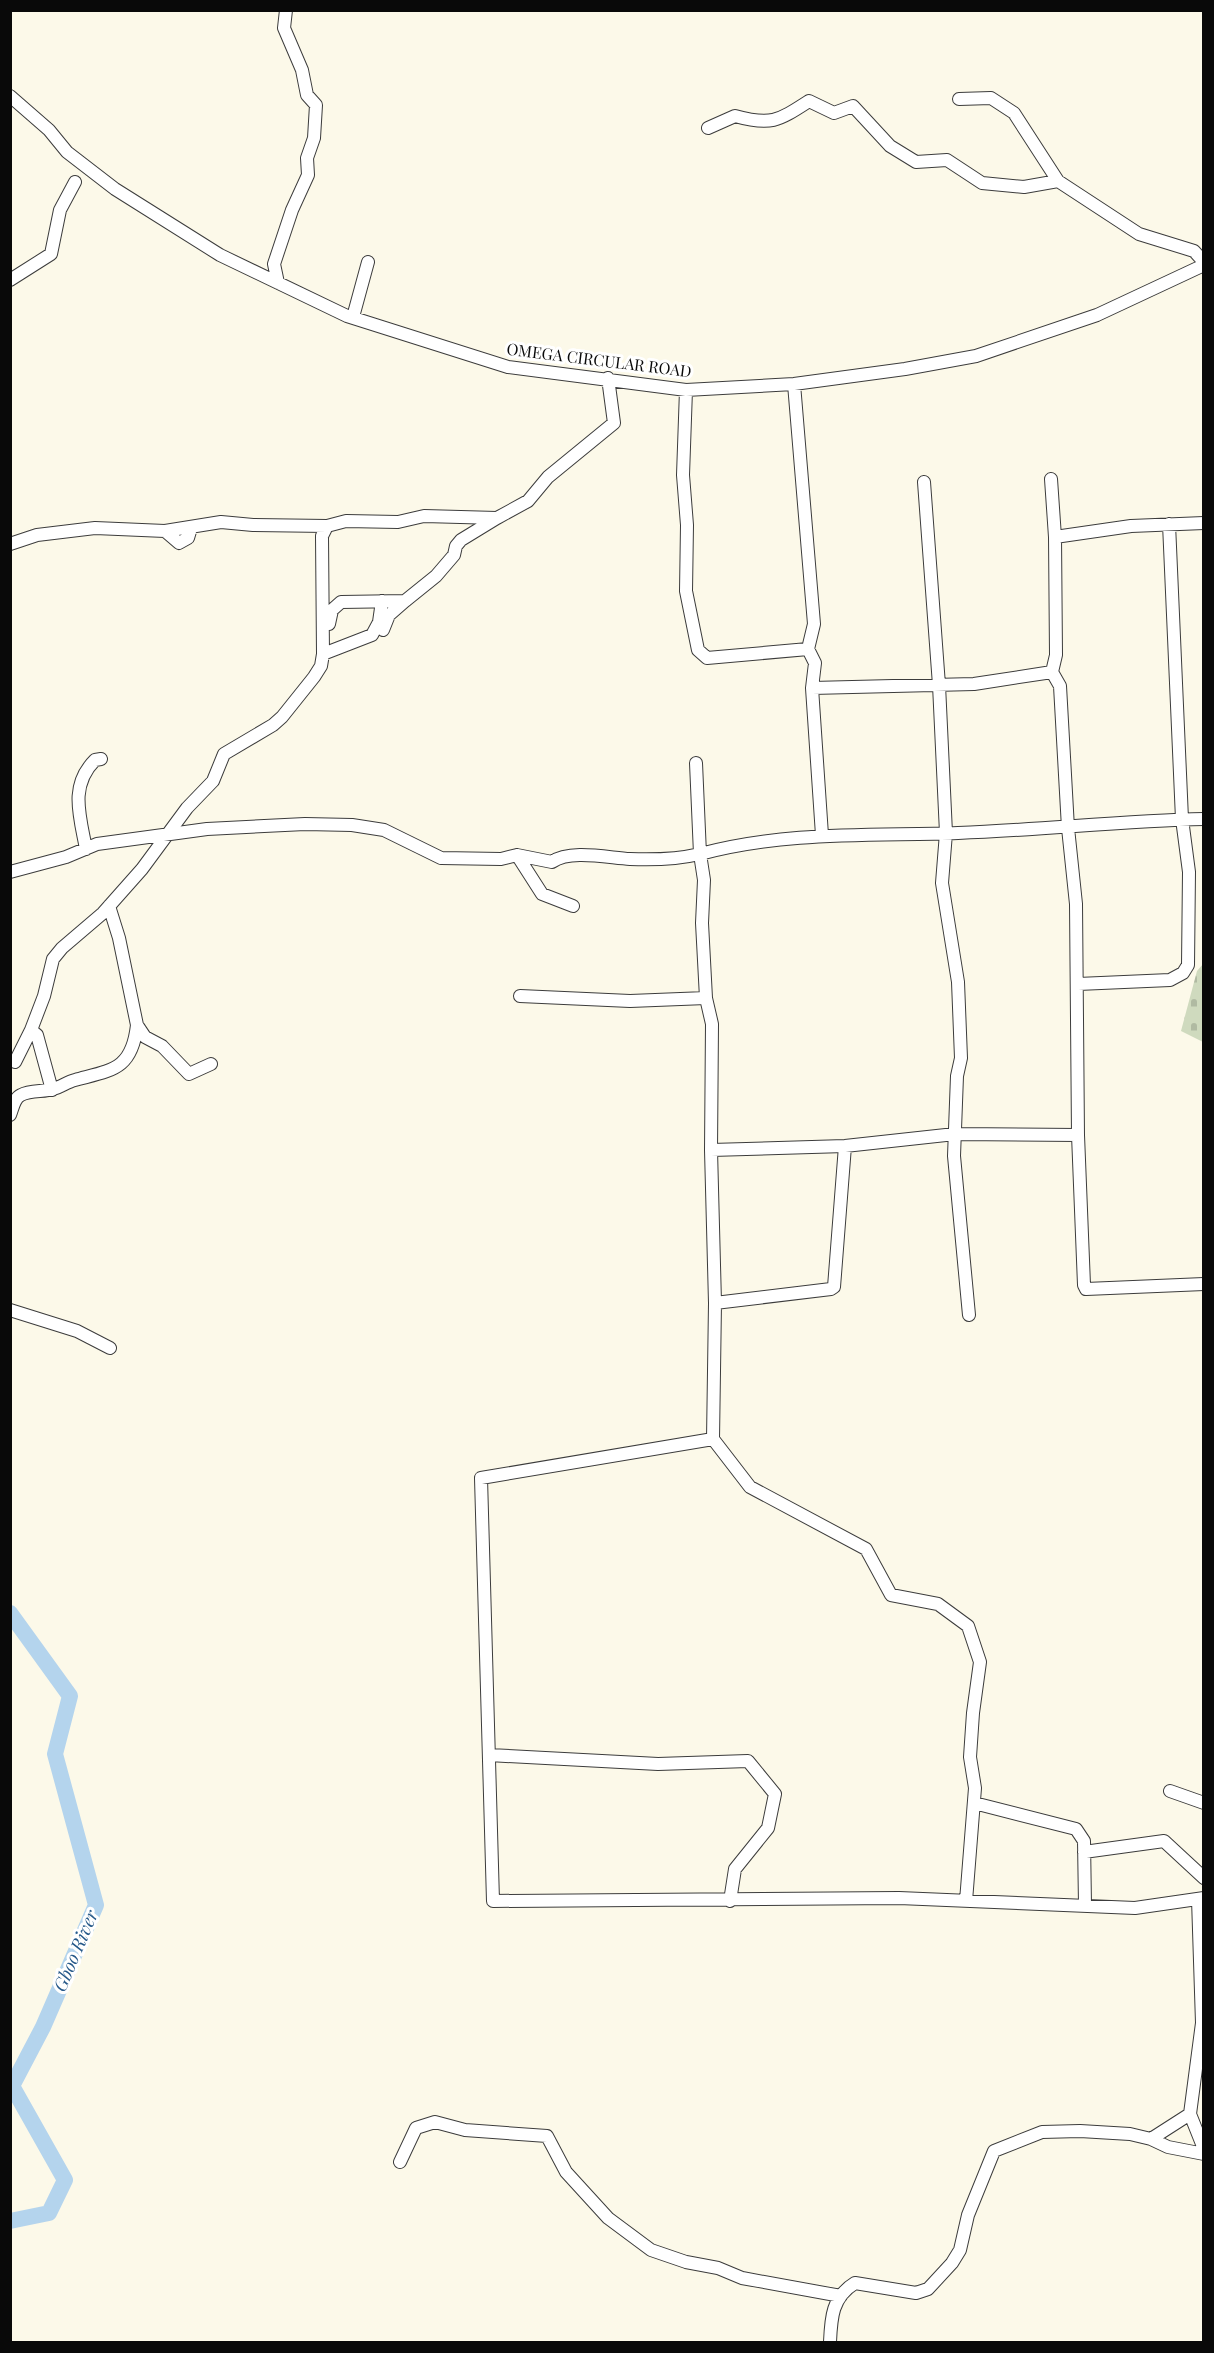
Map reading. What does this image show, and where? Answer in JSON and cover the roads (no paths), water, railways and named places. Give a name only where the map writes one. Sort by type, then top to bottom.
[{"type":"street","points":[[278,283],[274,264],[292,210],[308,175],[307,158],[316,122],[316,105],[307,95],[302,70],[284,28],[286,10]]},
{"type":"street","name":"OMEGA CIRCULAR ROAD","points":[[10,96],[49,130],[67,152],[115,189],[210,249],[353,317],[508,367],[608,378],[686,390],[794,384],[905,369],[976,356],[1098,315],[1203,263]]},
{"type":"street","points":[[959,99],[991,98],[1014,112],[1059,181],[1139,234],[1194,251],[1203,263]]},
{"type":"street","points":[[708,128],[735,116],[759,122],[777,122],[809,101],[834,113],[853,106],[890,146],[916,162],[947,160],[982,183],[1024,187],[1059,181]]},
{"type":"street","points":[[10,280],[51,254],[60,210],[75,182]]},
{"type":"street","points":[[353,317],[368,262]]},
{"type":"street","points":[[323,654],[382,631],[389,615],[436,576],[452,558],[461,540],[528,501],[548,477],[614,423],[608,378]]},
{"type":"street","points":[[794,384],[814,624],[808,649],[815,663],[812,688],[822,835]]},
{"type":"street","points":[[686,390],[683,475],[687,525],[686,591],[698,650],[708,658],[808,649]]},
{"type":"street","points":[[1052,479],[1056,655],[1052,672],[1060,686],[1068,828],[1076,904],[1078,1136],[1084,1285],[1086,1289],[1203,1284]]},
{"type":"street","points":[[924,482],[939,685],[946,833],[942,883],[958,982],[961,1058],[957,1076],[955,1180],[961,1209],[962,1257],[969,1315]]},
{"type":"street","points":[[10,544],[37,535],[95,528],[165,531],[221,522],[327,526],[346,521],[398,522],[424,516],[498,518]]},
{"type":"street","points":[[1055,537],[1131,526],[1203,523]]},
{"type":"street","points":[[1078,984],[1170,980],[1183,973],[1188,965],[1189,872],[1182,819],[1168,524]]},
{"type":"street","points":[[325,638],[322,536],[327,526]]},
{"type":"street","points":[[15,1062],[44,996],[53,959],[62,948],[109,906],[169,835],[187,808],[213,781],[224,754],[273,725],[314,677],[321,666],[332,610],[337,604],[358,600],[405,601]]},
{"type":"street","points":[[372,635],[379,622],[382,601]]},
{"type":"street","points":[[812,688],[974,684],[1052,672]]},
{"type":"street","points":[[86,849],[77,796],[79,781],[95,760],[101,759]]},
{"type":"street","points":[[696,763],[700,854],[704,880],[702,922],[706,998],[712,1024],[714,1439],[750,1487],[866,1549],[891,1594],[938,1604],[968,1626],[980,1662],[971,1746],[974,1803],[966,1901]]},
{"type":"street","points":[[10,872],[66,857],[97,844],[207,829],[352,825],[384,830],[441,858],[501,859],[517,855],[552,862],[558,858],[587,855],[646,859],[700,854],[751,843],[822,835],[1068,828],[1203,819]]},
{"type":"street","points":[[517,855],[542,894],[573,906]]},
{"type":"street","points":[[10,1115],[16,1099],[21,1094],[52,1090],[76,1080],[104,1074],[126,1062],[135,1036],[136,1025],[119,938],[109,906]]},
{"type":"street","points":[[520,996],[630,1001],[706,998]]},
{"type":"street","points":[[136,1025],[146,1037],[162,1046],[189,1074],[211,1064]]},
{"type":"street","points":[[31,1030],[38,1035],[52,1090]]},
{"type":"street","points":[[711,1149],[845,1146],[955,1134],[1078,1136]]},
{"type":"street","points":[[715,1303],[834,1287],[845,1146]]},
{"type":"street","points":[[10,1310],[76,1331],[110,1348]]},
{"type":"street","points":[[714,1439],[481,1478],[493,1901],[966,1901],[1135,1908],[1201,1898],[1202,2023],[1191,2114],[1203,2149]]},
{"type":"street","points":[[489,1755],[658,1764],[748,1761],[775,1794],[768,1828],[735,1869],[730,1901]]},
{"type":"street","points":[[1170,1791],[1203,1803]]},
{"type":"street","points":[[974,1803],[1076,1829],[1084,1841],[1085,1905]]},
{"type":"street","points":[[1084,1851],[1164,1840],[1203,1878]]},
{"type":"street","points":[[1151,2139],[1191,2114]]},
{"type":"street","points":[[400,2162],[416,2128],[435,2122],[465,2130],[547,2136],[566,2172],[608,2218],[651,2250],[686,2262],[718,2268],[742,2278],[841,2296]]},
{"type":"street","points":[[830,2343],[829,2321],[841,2296],[855,2283],[916,2293],[928,2289],[952,2263],[960,2250],[968,2215],[994,2151],[1042,2132],[1080,2131],[1130,2134],[1151,2139],[1168,2147],[1203,2154]]},
{"type":"waterway","name":"Gboo River","points":[[10,1613],[70,1696],[55,1754],[96,1905],[43,2027],[12,2086],[65,2180],[49,2213],[10,2221]]}]
